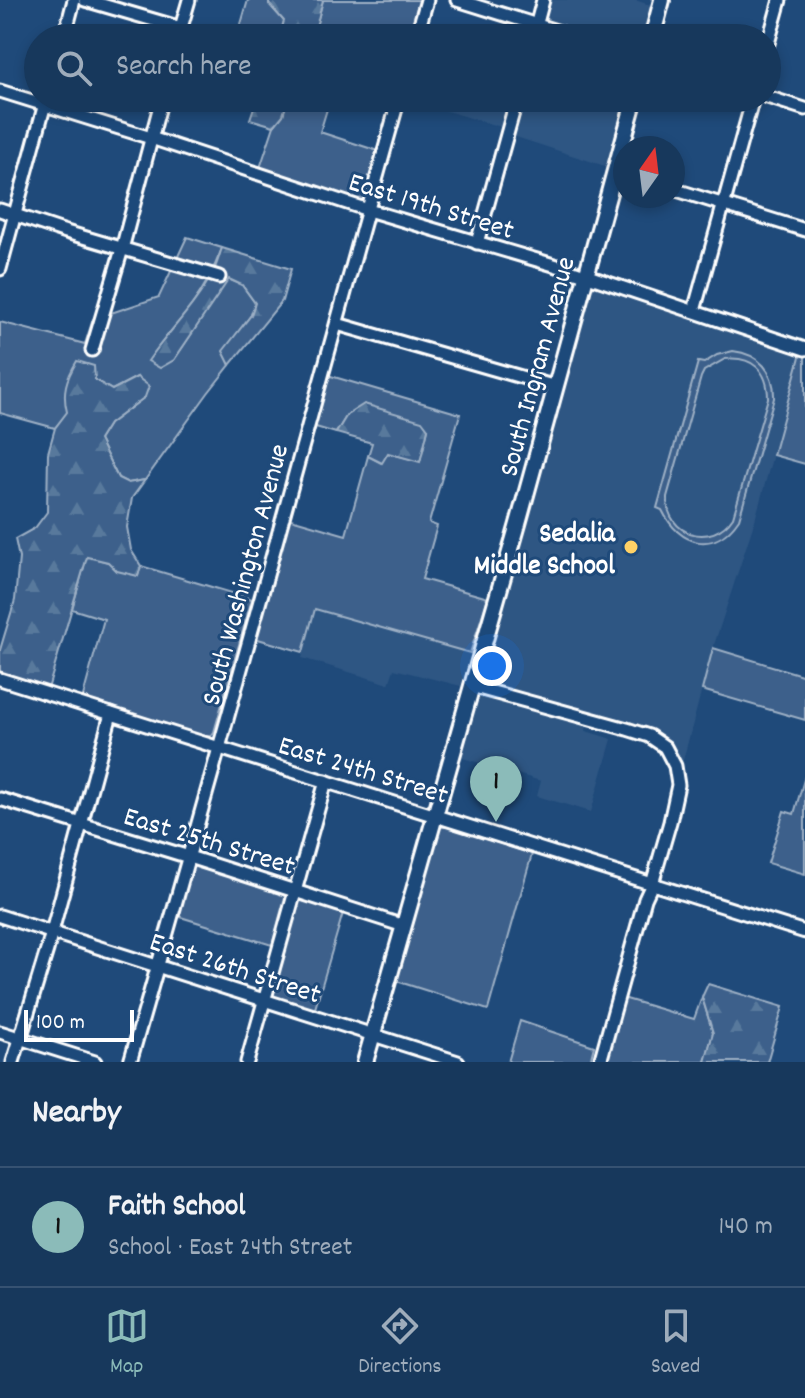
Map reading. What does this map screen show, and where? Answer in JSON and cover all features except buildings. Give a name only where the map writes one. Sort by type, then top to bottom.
[{"type":"main road","points":[[656,24],[662,0]]},
{"type":"main road","name":"South Ingram Avenue","points":[[627,136],[632,112]]},
{"type":"main road","name":"South Ingram Avenue","points":[[365,1062],[587,276],[613,194]]},
{"type":"street","points":[[68,24],[74,0]]},
{"type":"street","points":[[85,0],[153,24]]},
{"type":"street","points":[[182,24],[189,0]]},
{"type":"street","points":[[420,24],[427,0]]},
{"type":"street","points":[[457,0],[533,24]]},
{"type":"street","points":[[536,24],[543,0]]},
{"type":"street","points":[[773,24],[780,0]]},
{"type":"street","name":"East 19th Street","points":[[0,91],[24,96]]},
{"type":"street","points":[[781,101],[805,109]]},
{"type":"street","points":[[0,269],[43,112]]},
{"type":"street","name":"East 19th Street","points":[[77,112],[368,210],[804,346]]},
{"type":"street","points":[[92,350],[158,112]]},
{"type":"street","name":"South Washington Avenue","points":[[130,1062],[395,112]]},
{"type":"street","points":[[477,243],[513,112]]},
{"type":"street","points":[[694,311],[749,112]]},
{"type":"street","points":[[685,193],[805,230]]},
{"type":"street","points":[[0,210],[219,277]]},
{"type":"street","points":[[337,324],[556,387]]},
{"type":"street","name":"East 24th Street","points":[[0,679],[805,932]]},
{"type":"street","points":[[471,686],[649,736],[665,747],[675,766],[678,785],[670,822],[645,899],[600,1062]]},
{"type":"street","points":[[13,1062],[52,933],[111,714]]},
{"type":"street","points":[[247,1062],[326,781]]},
{"type":"street","name":"East 25th Street","points":[[0,799],[404,926]]},
{"type":"street","name":"East 26th Street","points":[[0,916],[458,1062]]},
{"type":"street","points":[[0,1032],[95,1062]]},
{"type":"shaded area","points":[[546,0],[635,0],[653,6],[648,24],[543,22]]},
{"type":"shaded area","points":[[450,112],[624,112],[617,136],[613,136],[608,167],[510,135],[501,127]]},
{"type":"shaded area","name":"Sedalia Middle School","points":[[590,284],[801,353],[755,520],[713,648],[682,764],[673,749],[657,735],[478,683]]},
{"type":"shaded area","points":[[315,608],[470,653],[461,686],[394,669],[389,684],[302,658]]},
{"type":"shaded area","points":[[474,691],[587,724],[586,731],[612,739],[591,812],[537,796],[541,781],[456,756]]},
{"type":"green space","points":[[248,0],[269,0],[284,21],[283,24],[241,24]]},
{"type":"green space","points":[[269,0],[323,0],[317,24],[283,24],[284,21]]},
{"type":"green space","points":[[323,0],[419,0],[412,24],[317,24]]},
{"type":"green space","points":[[252,112],[284,112],[274,126],[250,119]]},
{"type":"green space","points":[[284,112],[326,112],[320,132],[378,151],[365,198],[360,200],[260,168],[274,126]]},
{"type":"green space","points":[[187,237],[222,248],[197,298],[149,361],[174,360],[228,279],[242,285],[255,303],[251,315],[224,351],[230,365],[145,480],[128,483],[118,478],[99,440],[109,424],[145,397],[137,377],[112,390],[95,380],[55,428],[0,413],[0,322],[85,344],[93,319],[159,297]]},
{"type":"green space","points":[[222,248],[291,269],[282,301],[230,365],[223,351],[251,315],[255,303],[242,285],[229,279],[174,360],[160,368],[148,361],[206,284]]},
{"type":"green space","points":[[733,351],[758,360],[772,380],[774,398],[739,519],[719,538],[698,542],[678,532],[662,510],[657,508],[698,362],[704,363],[717,355]],"holes":[[[725,359],[735,359],[757,367],[765,380],[768,398],[733,517],[714,533],[692,534],[674,521],[667,497],[701,377],[704,371]]]},
{"type":"green space","points":[[801,353],[805,354],[805,464],[773,455]]},
{"type":"green space","points":[[77,361],[94,366],[95,380],[112,390],[137,377],[149,386],[145,397],[109,424],[99,440],[118,478],[128,483],[145,480],[132,498],[127,527],[131,550],[141,566],[138,576],[117,571],[108,562],[87,557],[48,689],[0,674],[0,650],[15,600],[19,558],[15,539],[35,528],[47,512],[48,453],[55,428],[67,412],[66,386]]},
{"type":"green space","points":[[324,374],[460,414],[429,523],[437,526],[422,579],[488,598],[470,653],[315,609],[303,652],[251,637],[284,517],[346,535],[368,456],[381,463],[387,453],[420,461],[428,429],[347,415],[336,433],[309,425]]},
{"type":"green space","points":[[364,404],[422,421],[428,429],[420,462],[388,453],[382,463],[368,456],[372,443],[336,433],[347,415]]},
{"type":"green space","points":[[87,556],[138,576],[141,566],[252,599],[211,736],[197,737],[82,700],[104,619],[72,609]]},
{"type":"green space","points":[[713,648],[805,676],[805,720],[702,690]]},
{"type":"green space","points":[[805,776],[805,874],[768,863],[784,811],[794,814]]},
{"type":"green space","points":[[440,827],[532,854],[488,1010],[390,979],[433,830]]},
{"type":"green space","points":[[195,866],[282,892],[285,897],[272,945],[174,915],[189,869]]},
{"type":"green space","points":[[295,898],[343,913],[314,1012],[266,997]]},
{"type":"green space","points":[[708,984],[783,1007],[767,1062],[705,1062],[713,1033],[702,997]]},
{"type":"green space","points":[[616,996],[694,1019],[702,997],[713,1033],[705,1062],[598,1062]]},
{"type":"green space","points":[[520,1021],[594,1046],[590,1062],[508,1062]]},
{"type":"place","name":"Sedalia Middle School","points":[[631,547]]},
{"type":"place","name":"Faith School","points":[[496,822]]}]
